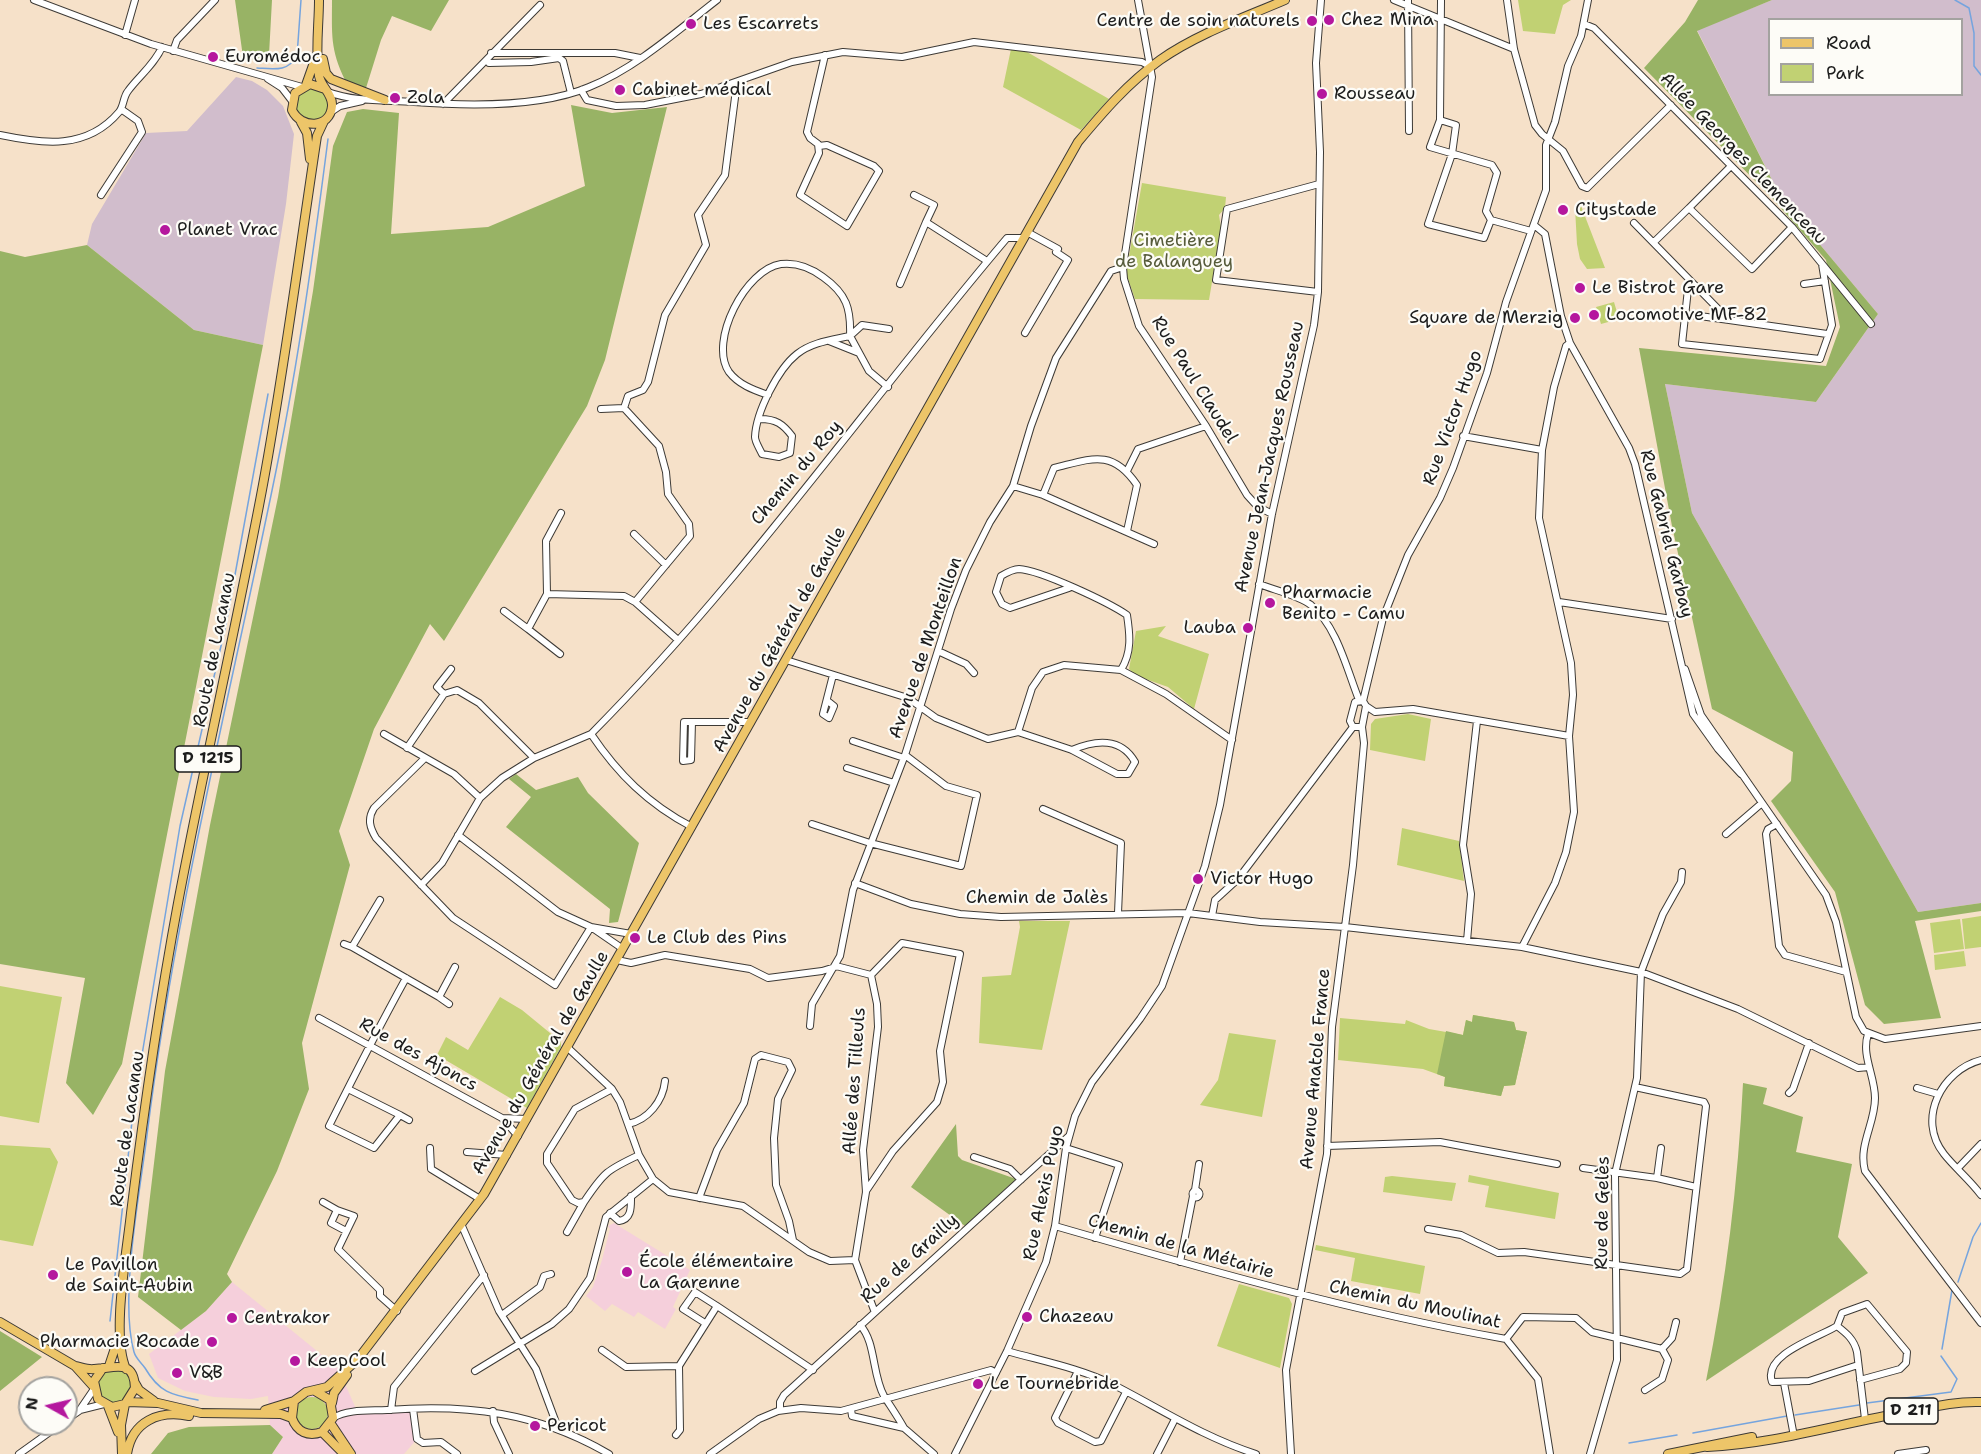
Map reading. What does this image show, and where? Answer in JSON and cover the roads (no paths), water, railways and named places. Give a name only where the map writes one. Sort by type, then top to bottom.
[{"type":"main road","name":"Avenue du Général de Gaulle","points":[[332,1405],[338,1385],[462,1226],[507,1155],[1078,142],[1109,104],[1151,67],[1198,38],[1285,0]]},
{"type":"main road","points":[[319,1],[320,76],[332,100],[331,112]]},
{"type":"main road","points":[[319,1],[324,68],[327,75],[385,100]]},
{"type":"main road","points":[[292,101],[304,86],[318,53]]},
{"type":"main road","points":[[304,86],[316,84],[327,90]]},
{"type":"main road","name":"Route de Lacanau","points":[[292,101],[295,115],[301,122],[309,141],[310,182]]},
{"type":"main road","name":"Route de Lacanau","points":[[119,1337],[141,1131],[162,995],[178,903],[262,489],[285,361],[317,136],[331,112]]},
{"type":"main road","points":[[301,122],[314,125],[324,121]]},
{"type":"main road","points":[[0,1322],[75,1366],[93,1370],[106,1367],[126,1368],[139,1390],[158,1403]]},
{"type":"main road","name":"D 1215","points":[[106,1367],[119,1337]]},
{"type":"main road","name":"D 1215","points":[[119,1337],[121,1358],[126,1368]]},
{"type":"main road","name":"Avenue du Général de Gaulle","points":[[315,1391],[327,1387],[358,1359]]},
{"type":"main road","points":[[75,1366],[93,1388],[98,1399],[106,1405],[121,1439]]},
{"type":"main road","points":[[93,1388],[96,1376],[106,1367]]},
{"type":"main road","points":[[122,1454],[121,1439],[126,1403],[134,1393],[135,1382]]},
{"type":"main road","points":[[249,1414],[294,1401],[306,1392],[315,1391],[324,1394],[332,1405],[332,1421],[351,1454]]},
{"type":"main road","points":[[292,1418],[294,1401]]},
{"type":"main road","name":"D 211","points":[[1707,1447],[1741,1444],[1954,1403],[1981,1402]]},
{"type":"main road","points":[[106,1405],[158,1403],[201,1413],[281,1414],[292,1418],[303,1432],[312,1434],[322,1432],[332,1421]]},
{"type":"main road","points":[[127,1454],[134,1434],[148,1419],[169,1413],[201,1418],[229,1414]]},
{"type":"main road","name":"D 211","points":[[1668,1454],[1696,1452],[1707,1447],[1841,1424]]},
{"type":"main road","points":[[322,1432],[344,1454]]},
{"type":"street","points":[[34,0],[44,1],[125,35],[173,51],[304,86]]},
{"type":"street","points":[[125,35],[135,0]]},
{"type":"street","points":[[173,51],[177,40],[215,0]]},
{"type":"street","name":"Rue Paul Claudel","points":[[1138,0],[1151,67],[1138,179],[1123,267],[1124,279],[1139,326],[1206,426],[1247,495],[1257,506],[1272,514]]},
{"type":"street","name":"Avenue Jean-Jacques Rousseau","points":[[1188,913],[1205,866],[1218,815],[1272,514],[1314,325],[1318,292],[1319,184],[1316,63],[1321,0]]},
{"type":"street","points":[[1394,0],[1408,3],[1514,49]]},
{"type":"street","points":[[1441,0],[1440,120],[1430,147],[1492,165],[1497,173],[1486,211],[1491,220],[1532,228]]},
{"type":"street","points":[[1507,0],[1514,49],[1535,125],[1563,151],[1582,186],[1587,188],[1671,105]]},
{"type":"street","name":"Rue Victor Hugo","points":[[1363,702],[1383,618],[1408,555],[1440,498],[1487,373],[1506,302],[1548,179],[1546,151],[1569,66],[1584,24],[1588,0]]},
{"type":"street","points":[[327,90],[371,99],[443,104],[546,98],[571,93],[626,68],[715,1]]},
{"type":"street","points":[[1408,3],[1409,131]]},
{"type":"street","points":[[443,104],[540,5]]},
{"type":"street","name":"Allée Georges Clemenceau","points":[[1584,24],[1594,28],[1792,227],[1871,324]]},
{"type":"street","points":[[581,90],[587,100],[616,106],[645,105],[737,82],[792,62],[825,55],[843,52],[902,57],[974,42],[1135,60],[1151,67]]},
{"type":"street","points":[[0,135],[33,142],[58,143],[105,126],[121,109],[126,93],[162,47]]},
{"type":"street","points":[[491,53],[615,53],[640,58]]},
{"type":"street","points":[[819,146],[827,146],[874,166],[879,171],[847,226],[800,195],[819,153],[819,146],[807,132],[825,55]]},
{"type":"street","points":[[489,63],[531,62],[559,58],[563,60],[571,93]]},
{"type":"street","points":[[262,76],[282,88],[292,101]]},
{"type":"street","points":[[624,408],[628,396],[643,390],[648,382],[665,315],[706,245],[698,215],[725,175],[737,82]]},
{"type":"street","points":[[331,112],[349,103],[371,99]]},
{"type":"street","points":[[101,195],[142,132],[138,121],[121,109]]},
{"type":"street","points":[[1440,120],[1456,125],[1452,154],[1428,224],[1484,238],[1491,220]]},
{"type":"street","points":[[1654,242],[1731,166]]},
{"type":"street","points":[[1318,292],[1216,280],[1227,209],[1319,184]]},
{"type":"street","points":[[900,284],[934,205],[914,195]]},
{"type":"street","points":[[1689,208],[1752,269],[1792,227]]},
{"type":"street","points":[[926,222],[987,261]]},
{"type":"street","points":[[1634,223],[1728,320]]},
{"type":"street","name":"Rue Gabriel Garbay","points":[[1532,228],[1545,234],[1561,316],[1569,343],[1629,448],[1680,658],[1701,715],[1826,895],[1836,922],[1856,1017],[1868,1034]]},
{"type":"street","points":[[1025,333],[1068,260],[1056,252],[1058,249],[1026,235]]},
{"type":"street","name":"Chemin du Roy","points":[[591,734],[619,707],[678,640],[888,387],[1007,238],[1026,235]]},
{"type":"street","points":[[768,395],[747,387],[729,371],[721,352],[725,329],[737,303],[753,280],[780,264],[808,266],[831,283],[850,310],[850,336],[859,353],[869,371],[888,387]]},
{"type":"street","points":[[1689,280],[1682,344],[1820,359],[1827,334],[1832,326],[1822,264]]},
{"type":"street","name":"Avenue de Monteillon","points":[[810,1026],[812,1004],[836,966],[855,883],[904,757],[966,570],[990,522],[1013,486],[1031,426],[1056,358],[1111,271],[1123,267]]},
{"type":"street","points":[[1804,284],[1825,281]]},
{"type":"street","points":[[1685,314],[1827,334]]},
{"type":"street","points":[[760,418],[774,419],[785,426],[792,436],[790,453],[779,457],[762,454],[755,438],[760,418],[768,395],[782,368],[799,352],[828,341],[850,336],[862,325],[889,329]]},
{"type":"street","points":[[828,341],[859,353]]},
{"type":"street","points":[[1522,947],[1555,883],[1566,852],[1574,812],[1569,736],[1573,695],[1571,663],[1539,518],[1542,450],[1554,387],[1566,346],[1569,343]]},
{"type":"street","points":[[601,409],[624,408],[659,446],[666,472],[668,494],[689,524],[690,536],[635,602]]},
{"type":"street","points":[[1127,471],[1138,449],[1206,426]]},
{"type":"street","points":[[1463,436],[1542,450]]},
{"type":"street","points":[[1043,495],[1054,468],[1100,457],[1127,471],[1137,485],[1127,531]]},
{"type":"street","points":[[1013,486],[1043,495],[1154,544]]},
{"type":"street","points":[[528,629],[547,594],[546,541],[561,513]]},
{"type":"street","points":[[634,534],[666,565]]},
{"type":"street","points":[[1069,588],[1010,608],[1002,604],[996,592],[1001,576],[1017,569],[1043,575],[1069,588],[1106,600],[1127,615],[1131,639],[1128,656],[1121,670]]},
{"type":"street","points":[[1259,584],[1310,604],[1322,617],[1332,633],[1363,702],[1370,711],[1413,709],[1569,736]]},
{"type":"street","points":[[547,594],[624,596],[635,602],[678,640]]},
{"type":"street","points":[[1558,602],[1672,619]]},
{"type":"street","points":[[504,611],[560,654]]},
{"type":"street","points":[[938,651],[966,664],[974,672]]},
{"type":"street","points":[[786,660],[908,698],[936,718],[988,738],[1018,732],[1072,750],[1117,774],[1128,774],[1135,762],[1128,750],[1108,742],[1090,742],[1072,750]]},
{"type":"street","points":[[1018,732],[1032,688],[1043,672],[1064,665],[1121,670],[1166,694],[1232,740]]},
{"type":"street","points":[[444,694],[438,687],[451,669]]},
{"type":"street","points":[[826,703],[833,675]]},
{"type":"street","points":[[406,748],[444,694],[457,690],[479,702],[534,758]]},
{"type":"street","points":[[1353,726],[1350,721],[1353,708],[1363,702]]},
{"type":"street","name":"Avenue Anatole France","points":[[1290,1452],[1286,1370],[1328,1146],[1332,1027],[1353,865],[1364,743],[1363,702]]},
{"type":"street","points":[[1467,941],[1470,894],[1463,844],[1478,721]]},
{"type":"street","points":[[692,722],[691,760],[683,761],[684,722],[692,722],[751,722]]},
{"type":"street","points":[[1353,726],[1362,727]]},
{"type":"street","points":[[1212,916],[1215,900],[1238,879],[1353,726]]},
{"type":"street","points":[[384,734],[454,774],[480,798]]},
{"type":"street","points":[[421,885],[442,863],[480,798],[502,778],[534,758],[591,734],[611,764],[634,788],[666,814],[692,827]]},
{"type":"street","points":[[812,824],[870,843],[961,866],[977,795],[946,786],[904,757],[853,741]]},
{"type":"street","points":[[425,758],[374,808],[369,819],[376,838],[453,918],[555,985],[591,927]]},
{"type":"street","points":[[847,768],[894,783]]},
{"type":"street","points":[[1726,834],[1762,803]]},
{"type":"street","points":[[1043,809],[1121,843],[1118,913]]},
{"type":"street","points":[[1777,824],[1768,829],[1766,834],[1779,946],[1785,955],[1846,972]]},
{"type":"street","points":[[458,835],[558,912],[591,927],[623,949]]},
{"type":"street","name":"Rue de Gelès","points":[[1590,1454],[1617,1360],[1615,1174],[1639,1065],[1641,972],[1663,914],[1681,882],[1682,872]]},
{"type":"street","name":"Chemin de Jalès","points":[[855,883],[911,904],[960,914],[1001,917],[1188,913],[1260,922],[1345,927],[1522,947],[1641,972],[1738,1009],[1858,1068],[1869,1067]]},
{"type":"street","points":[[352,947],[380,900]]},
{"type":"street","name":"Rue Alexis Puyo","points":[[955,1454],[1007,1351],[1039,1280],[1055,1226],[1069,1136],[1092,1082],[1162,986],[1188,913]]},
{"type":"street","points":[[591,927],[631,934]]},
{"type":"street","points":[[617,960],[631,963],[664,955],[750,969],[768,978],[822,971],[836,966],[871,975],[902,943],[960,954],[940,1051],[943,1082],[938,1102],[893,1151],[866,1192]]},
{"type":"street","points":[[344,944],[449,1004]]},
{"type":"street","points":[[439,997],[455,967]]},
{"type":"street","name":"Allée des Tilleuls","points":[[855,1260],[866,1192],[863,1150],[878,1027],[877,1004],[871,975]]},
{"type":"street","points":[[400,1116],[374,1148],[326,1125],[348,1089],[406,978]]},
{"type":"street","name":"Rue des Ajoncs","points":[[319,1018],[502,1118],[518,1136]]},
{"type":"street","points":[[1981,1026],[1893,1038],[1879,1038],[1868,1034],[1866,1049],[1875,1103],[1863,1148],[1865,1171],[1981,1323]]},
{"type":"street","points":[[1789,1093],[1793,1089],[1809,1043]]},
{"type":"street","points":[[568,1048],[612,1089],[639,1155],[653,1179],[669,1192],[742,1206],[809,1252],[830,1261],[855,1260],[874,1310]]},
{"type":"street","points":[[699,1198],[717,1150],[744,1103],[754,1059],[761,1055],[788,1062],[792,1070],[775,1112],[774,1160],[776,1185],[789,1221],[793,1241]]},
{"type":"street","points":[[1980,1191],[1943,1154],[1935,1138],[1933,1116],[1938,1094],[1948,1078],[1964,1065],[1981,1060]]},
{"type":"street","points":[[628,1124],[645,1119],[664,1090],[665,1081]]},
{"type":"street","points":[[1428,1229],[1461,1235],[1498,1253],[1524,1252],[1680,1274],[1687,1269],[1706,1106],[1704,1102],[1635,1087]]},
{"type":"street","points":[[1917,1088],[1938,1094]]},
{"type":"street","points":[[348,1089],[409,1120]]},
{"type":"street","points":[[584,1202],[578,1203],[572,1200],[547,1163],[547,1154],[574,1109],[612,1089]]},
{"type":"street","name":"Rue des Ajoncs","points":[[502,1118],[527,1119]]},
{"type":"street","name":"Rue de Grailly","points":[[780,1410],[780,1402],[784,1395],[874,1310],[1069,1136]]},
{"type":"street","points":[[1328,1146],[1440,1142],[1557,1164]]},
{"type":"street","points":[[1958,1168],[1981,1144]]},
{"type":"street","points":[[430,1148],[430,1169],[480,1199]]},
{"type":"street","points":[[1066,1148],[1119,1165],[1095,1238]]},
{"type":"street","points":[[1657,1178],[1661,1148]]},
{"type":"street","points":[[467,1152],[507,1155]]},
{"type":"street","points":[[567,1232],[602,1174],[639,1155]]},
{"type":"street","points":[[974,1157],[1010,1169],[1021,1180]]},
{"type":"street","points":[[1180,1262],[1199,1164]]},
{"type":"street","points":[[1583,1168],[1657,1178],[1696,1187]]},
{"type":"street","points":[[475,1371],[519,1342],[552,1324],[581,1292],[590,1278],[606,1216],[653,1179]]},
{"type":"street","points":[[610,1213],[619,1221],[627,1216],[631,1210],[631,1196]]},
{"type":"street","points":[[323,1202],[354,1216],[338,1249],[380,1290],[380,1296],[397,1311]]},
{"type":"street","points":[[337,1210],[331,1223],[346,1231]]},
{"type":"street","points":[[462,1226],[502,1315],[536,1369],[558,1428]]},
{"type":"street","name":"Chemin de la Métairie","points":[[1055,1226],[1300,1295]]},
{"type":"street","points":[[502,1315],[540,1287],[544,1276],[551,1274]]},
{"type":"street","points":[[391,1410],[394,1387],[483,1275]]},
{"type":"street","points":[[705,1323],[683,1309],[695,1292],[813,1370]]},
{"type":"street","name":"Chemin du Moulinat","points":[[1300,1295],[1419,1323],[1506,1339],[1538,1379],[1550,1454]]},
{"type":"street","points":[[1858,1365],[1809,1381],[1772,1382],[1770,1373],[1794,1347],[1825,1334],[1837,1326],[1842,1313],[1867,1304],[1907,1352],[1906,1363],[1900,1369],[1860,1380]]},
{"type":"street","points":[[676,1435],[680,1430],[679,1366],[717,1306]]},
{"type":"street","points":[[1506,1339],[1523,1317],[1576,1318],[1592,1332],[1662,1350],[1668,1360],[1662,1379],[1645,1390]]},
{"type":"street","points":[[1662,1350],[1672,1338],[1676,1322]]},
{"type":"street","points":[[860,1324],[866,1331],[874,1369],[887,1400],[904,1428],[934,1454]]},
{"type":"street","points":[[1837,1326],[1853,1341],[1865,1419]]},
{"type":"street","points":[[602,1350],[626,1367],[679,1366]]},
{"type":"street","points":[[1007,1351],[1078,1371],[1126,1392],[1225,1444],[1256,1454]]},
{"type":"street","points":[[715,1453],[759,1419],[780,1410],[801,1408],[841,1411],[991,1370],[996,1373]]},
{"type":"street","points":[[1078,1371],[1055,1418],[1058,1423],[1095,1442],[1101,1441],[1126,1392]]},
{"type":"street","points":[[1784,1383],[1793,1431]]},
{"type":"street","points":[[79,1410],[93,1388]]},
{"type":"street","points":[[79,1410],[106,1405]]},
{"type":"street","points":[[332,1405],[345,1413]]},
{"type":"street","points":[[413,1409],[417,1439],[423,1443],[441,1442],[457,1454]]},
{"type":"street","points":[[850,1409],[852,1416],[904,1428]]},
{"type":"street","points":[[332,1421],[345,1413],[391,1410],[493,1411],[517,1415],[558,1428],[609,1454]]},
{"type":"street","points":[[493,1411],[494,1422],[509,1454]]},
{"type":"street","points":[[1157,1454],[1175,1419]]},
{"type":"street","points":[[19,1454],[44,1436]]},
{"type":"street","points":[[1898,1454],[1926,1450]]},
{"type":"waterway","points":[[257,68],[285,67],[297,56],[301,0]]},
{"type":"waterway","points":[[1955,0],[1969,8],[1974,33],[1974,66],[1981,75]]},
{"type":"waterway","points":[[198,1400],[173,1394],[161,1387],[150,1376],[135,1354],[130,1330],[129,1303],[132,1245],[173,966],[285,425],[306,303],[328,139]]},
{"type":"waterway","points":[[110,1321],[134,1103],[180,826],[226,624],[268,394]]},
{"type":"waterway","points":[[1958,1282],[1973,1237],[1981,1223]]},
{"type":"waterway","points":[[1942,1349],[1952,1290]]},
{"type":"waterway","points":[[1867,1403],[1951,1392],[1957,1379],[1941,1356]]},
{"type":"waterway","points":[[1795,1415],[1859,1405]]},
{"type":"waterway","points":[[1693,1433],[1787,1416]]},
{"type":"waterway","points":[[1629,1443],[1677,1435]]},
{"type":"place","name":"Chez Mina","points":[[1329,20]]},
{"type":"place","name":"Centre de soin naturels","points":[[1312,21]]},
{"type":"place","name":"Les Escarrets","points":[[691,24]]},
{"type":"place","name":"Euromédoc","points":[[213,57]]},
{"type":"place","name":"Cabinet médical","points":[[620,90]]},
{"type":"place","name":"Rousseau","points":[[1322,94]]},
{"type":"place","name":"Zola","points":[[395,98]]},
{"type":"place","name":"Citystade","points":[[1563,210]]},
{"type":"place","name":"Planet Vrac","points":[[165,230]]},
{"type":"place","name":"Le Bistrot Gare","points":[[1580,288]]},
{"type":"place","name":"Locomotive MF-82","points":[[1594,315]]},
{"type":"place","name":"Square de Merzig","points":[[1575,318]]},
{"type":"place","name":"Pharmacie Benito - Camu","points":[[1270,603]]},
{"type":"place","name":"Lauba","points":[[1248,628]]},
{"type":"place","name":"Victor Hugo","points":[[1198,879]]},
{"type":"place","name":"Le Club des Pins","points":[[635,938]]},
{"type":"place","name":"École élémentaire La Garenne","points":[[627,1272]]},
{"type":"place","name":"Le Pavillon de Saint-Aubin","points":[[53,1275]]},
{"type":"place","name":"Chazeau","points":[[1027,1317]]},
{"type":"place","name":"Centrakor","points":[[232,1318]]},
{"type":"place","name":"Pharmacie Rocade","points":[[212,1342]]},
{"type":"place","name":"KeepCool","points":[[295,1361]]},
{"type":"place","name":"V&B","points":[[177,1373]]},
{"type":"place","name":"Le Tournebride","points":[[978,1384]]},
{"type":"place","name":"Pericot","points":[[535,1426]]},
{"type":"park label","name":"Cimetière de Balanguey","points":[[1174,251]]}]
